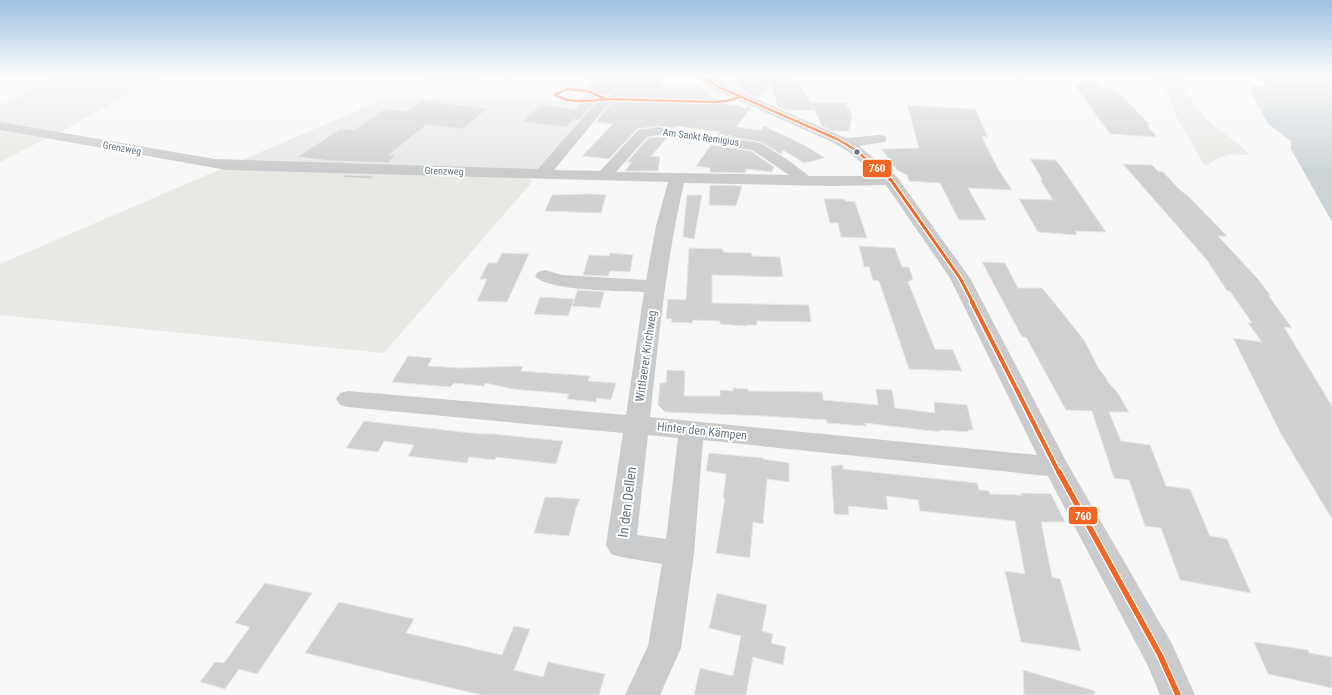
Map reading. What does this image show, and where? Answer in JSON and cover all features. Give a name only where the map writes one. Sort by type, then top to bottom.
[{"type":"street","points":[[542,174],[598,107]]},
{"type":"street","points":[[764,107],[844,143],[866,158],[891,180],[960,278],[1056,467],[1160,655],[1178,695]]},
{"type":"street","name":"Grenzweg","points":[[0,126],[215,164],[677,178],[891,180]]},
{"type":"street","name":"Am Sankt Remigius","points":[[604,176],[643,133],[658,130],[756,146],[783,163],[804,180]]},
{"type":"street","points":[[844,143],[880,139]]},
{"type":"street","name":"Wittlaerer Kirchweg","points":[[636,425],[665,226],[677,178]]},
{"type":"street","points":[[544,276],[560,281],[656,287]]},
{"type":"street","name":"Hinter den Kämpen","points":[[348,399],[691,430],[1056,467]]},
{"type":"street","name":"In den Dellen","points":[[636,425],[621,545],[679,554]]},
{"type":"street","points":[[642,695],[664,648],[679,554],[691,430]]},
{"type":"shaded area","points":[[0,107],[105,107],[55,135],[0,125]]},
{"type":"shaded area","points":[[365,107],[596,107],[542,169],[243,164],[244,159]]},
{"type":"shaded area","points":[[1173,107],[1197,107],[1218,129],[1238,144],[1249,155],[1236,154],[1226,156],[1205,166],[1177,118]]},
{"type":"shaded area","points":[[1259,107],[1332,107],[1332,222],[1291,149],[1291,141],[1268,124]]},
{"type":"shaded area","points":[[0,127],[51,136],[0,162]]},
{"type":"shaded area","points":[[228,166],[523,174],[533,181],[384,353],[0,315],[0,264]]},
{"type":"building","points":[[411,107],[488,108],[463,129],[426,125],[389,155],[396,155],[388,163],[332,161],[297,157],[340,129],[354,130],[384,109],[406,111]]},
{"type":"building","points":[[537,107],[577,109],[578,107],[590,107],[579,120],[574,119],[567,127],[522,122]]},
{"type":"building","points":[[607,107],[743,107],[747,110],[746,107],[750,107],[736,127],[761,130],[764,126],[804,145],[825,158],[804,163],[783,150],[781,154],[761,142],[718,135],[720,132],[677,126],[675,128],[658,126],[637,129],[609,159],[582,156],[613,124],[596,122]]},
{"type":"building","points":[[779,107],[813,107],[814,110],[786,110]]},
{"type":"building","points":[[813,107],[848,107],[852,116],[849,131],[833,131],[822,126]]},
{"type":"building","points":[[908,107],[975,109],[988,137],[982,137],[998,169],[1012,190],[968,188],[986,220],[959,220],[940,183],[909,181],[907,175],[897,170],[882,149],[919,148]]},
{"type":"building","points":[[1091,107],[1133,107],[1150,125],[1147,125],[1157,137],[1110,134]]},
{"type":"building","points":[[648,138],[667,138],[651,156],[660,157],[658,171],[625,171],[632,162],[627,162]]},
{"type":"building","points":[[711,145],[751,151],[774,167],[772,172],[746,169],[745,173],[710,172],[710,168],[696,166]]},
{"type":"building","points":[[1030,159],[1055,160],[1106,232],[1075,231],[1077,235],[1038,232],[1019,199],[1053,200]]},
{"type":"building","points":[[1123,164],[1152,165],[1158,171],[1163,172],[1180,190],[1188,196],[1227,236],[1218,236],[1258,279],[1292,328],[1284,327],[1332,406],[1332,519],[1281,434],[1233,338],[1262,342],[1248,323],[1252,323],[1230,291],[1227,291],[1207,260]]},
{"type":"building","points":[[344,175],[374,176],[371,179],[342,177]]},
{"type":"building","points":[[710,185],[742,186],[736,206],[709,205]]},
{"type":"building","points":[[552,195],[606,195],[601,213],[545,211]]},
{"type":"building","points":[[687,195],[702,195],[694,239],[683,237]]},
{"type":"building","points":[[824,199],[844,199],[845,201],[855,202],[867,238],[841,237],[838,223],[830,223]]},
{"type":"building","points":[[859,246],[895,248],[902,267],[909,267],[913,279],[908,282],[935,349],[953,350],[962,371],[909,369],[879,281],[873,280],[869,267],[864,267]]},
{"type":"building","points":[[689,248],[723,249],[723,252],[751,253],[752,256],[780,257],[783,277],[712,275],[712,303],[809,305],[811,322],[757,321],[757,325],[746,326],[720,324],[720,321],[693,320],[692,323],[671,322],[672,319],[666,319],[668,299],[686,300]]},
{"type":"building","points":[[502,253],[529,254],[507,302],[477,301],[487,279],[480,279],[488,263],[497,263]]},
{"type":"building","points":[[610,253],[633,255],[630,272],[610,271],[608,276],[583,275],[589,255],[609,256]]},
{"type":"building","points":[[982,262],[1005,263],[1018,288],[1042,288],[1048,295],[1084,340],[1099,369],[1108,380],[1106,380],[1117,392],[1129,412],[1109,412],[1121,441],[1150,445],[1166,486],[1190,489],[1210,536],[1227,539],[1251,593],[1180,580],[1161,528],[1145,526],[1129,480],[1114,478],[1092,411],[1066,410],[1026,337],[1022,337]]},
{"type":"building","points":[[578,290],[604,292],[600,308],[572,306]]},
{"type":"building","points":[[540,297],[574,299],[568,316],[534,314]]},
{"type":"building","points":[[408,356],[432,358],[428,366],[460,368],[523,366],[521,371],[590,376],[588,381],[616,383],[611,400],[597,398],[596,402],[567,399],[569,394],[513,389],[485,383],[484,386],[454,383],[450,387],[392,382]]},
{"type":"building","points":[[667,370],[685,371],[684,396],[720,396],[720,390],[733,391],[733,388],[748,389],[748,391],[822,392],[823,400],[878,405],[876,389],[892,390],[895,408],[935,413],[934,402],[967,405],[973,430],[968,430],[968,432],[940,430],[941,432],[865,423],[866,426],[827,423],[827,420],[665,412],[658,405],[660,383],[666,383]]},
{"type":"building","points":[[364,421],[480,434],[563,441],[556,464],[496,457],[495,460],[469,457],[467,463],[408,456],[414,445],[384,441],[378,452],[346,448]]},
{"type":"building","points":[[709,453],[763,458],[789,463],[789,482],[767,479],[763,524],[753,522],[750,558],[716,553],[725,498],[723,498],[726,474],[706,471]]},
{"type":"building","points":[[843,465],[843,469],[977,483],[979,490],[989,491],[990,494],[1051,494],[1065,522],[1041,522],[1052,577],[1060,579],[1081,651],[1021,642],[1005,571],[1025,574],[1015,521],[920,511],[918,500],[886,496],[888,510],[848,506],[849,515],[834,514],[831,466]]},
{"type":"building","points":[[545,497],[580,499],[576,508],[569,536],[534,533]]},
{"type":"building","points":[[265,583],[312,593],[257,674],[239,669],[225,689],[200,682],[215,662],[224,663],[250,627],[235,623]]},
{"type":"building","points":[[717,593],[767,605],[762,631],[773,634],[771,643],[786,647],[783,665],[753,657],[746,695],[694,695],[700,668],[733,676],[741,636],[709,628]]},
{"type":"building","points":[[339,602],[414,619],[406,633],[502,655],[514,626],[530,629],[514,670],[543,677],[548,662],[605,674],[599,695],[481,695],[305,653]]},
{"type":"building","points":[[1254,642],[1308,650],[1309,653],[1332,657],[1332,688],[1268,674]]},
{"type":"building","points":[[1023,670],[1095,691],[1094,695],[1024,695]]},
{"type":"transit line","name":"760","points":[[765,107],[837,139],[854,149],[891,180],[960,278],[1056,467],[1160,655],[1178,695]]}]
